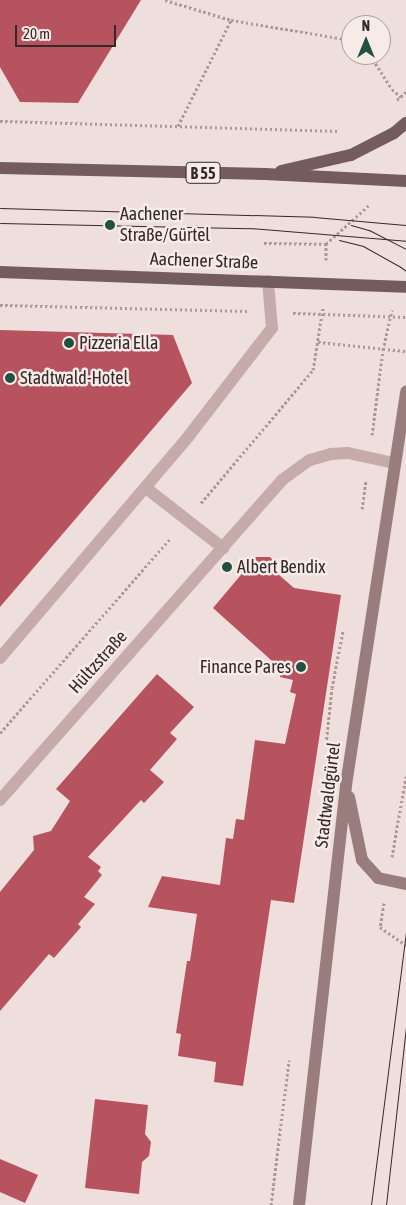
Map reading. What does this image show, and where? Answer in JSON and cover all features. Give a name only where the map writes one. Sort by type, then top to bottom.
[{"type":"main road","points":[[265,174],[351,155],[394,133],[406,123]]},
{"type":"main road","name":"B 55","points":[[0,168],[265,174],[406,181]]},
{"type":"main road","name":"Aachener Straße","points":[[0,272],[403,286]]},
{"type":"main road","name":"Stadtwaldgürtel","points":[[299,1205],[346,785],[406,392]]},
{"type":"main road","points":[[346,785],[362,860],[378,878],[406,884]]},
{"type":"street","points":[[0,658],[146,488],[272,328],[268,281]]},
{"type":"street","name":"Hültzstraße","points":[[0,800],[282,480],[310,460],[331,454],[369,457],[394,463]]},
{"type":"street","points":[[146,488],[223,548]]},
{"type":"path","points":[[164,0],[231,20],[341,38]]},
{"type":"path","points":[[178,126],[231,20]]},
{"type":"path","points":[[376,65],[392,89],[406,100]]},
{"type":"path","points":[[0,121],[342,131]]},
{"type":"path","points":[[264,242],[326,244],[367,204],[376,205]]},
{"type":"path","name":"Hültzstraße","points":[[0,733],[186,521],[313,370],[322,315],[326,244]]},
{"type":"path","points":[[369,457],[383,350],[390,317],[403,286]]},
{"type":"path","points":[[0,305],[406,317]]},
{"type":"path","points":[[318,342],[383,350],[406,350]]},
{"type":"building","points":[[0,0],[141,0],[78,103],[20,102],[0,67]]},
{"type":"building","points":[[0,330],[173,335],[192,383],[0,607]]},
{"type":"building","points":[[256,557],[270,557],[277,565],[278,574],[294,588],[341,595],[294,903],[271,900],[243,1086],[214,1082],[216,1062],[178,1056],[181,1034],[176,1033],[187,961],[190,961],[197,914],[148,907],[162,876],[220,885],[226,838],[233,839],[236,819],[244,820],[255,740],[285,744],[296,694],[290,692],[293,680],[280,677],[281,669],[213,608]]},
{"type":"building","points":[[157,674],[194,707],[170,733],[177,739],[150,770],[164,782],[144,803],[141,800],[88,857],[101,867],[98,871],[102,875],[84,897],[95,904],[78,924],[81,927],[54,958],[49,954],[0,1011],[0,892],[34,850],[33,836],[51,831],[70,801],[56,789]]},
{"type":"building","points":[[95,1099],[148,1105],[145,1134],[151,1142],[149,1156],[142,1162],[139,1194],[85,1188]]},
{"type":"building","points":[[0,1159],[38,1175],[25,1203],[0,1192]]},
{"type":"tram line","points":[[0,208],[314,217],[406,225]]},
{"type":"tram line","points":[[0,223],[249,228],[406,241]]},
{"type":"tram line","points":[[351,225],[369,230],[406,249]]},
{"type":"tram line","points":[[339,240],[363,246],[406,271]]},
{"type":"tram line","points":[[371,1205],[406,930]]},
{"type":"tram line","points":[[386,1205],[406,1027]]},
{"type":"place","name":"Aachener Straße/Gürtel","points":[[110,225]]},
{"type":"place","name":"Pizzeria Ella","points":[[69,343]]},
{"type":"place","name":"Stadtwald-Hotel","points":[[10,378]]},
{"type":"place","name":"Albert Bendix","points":[[227,567]]},
{"type":"place","name":"Finance Pares","points":[[301,667]]}]
